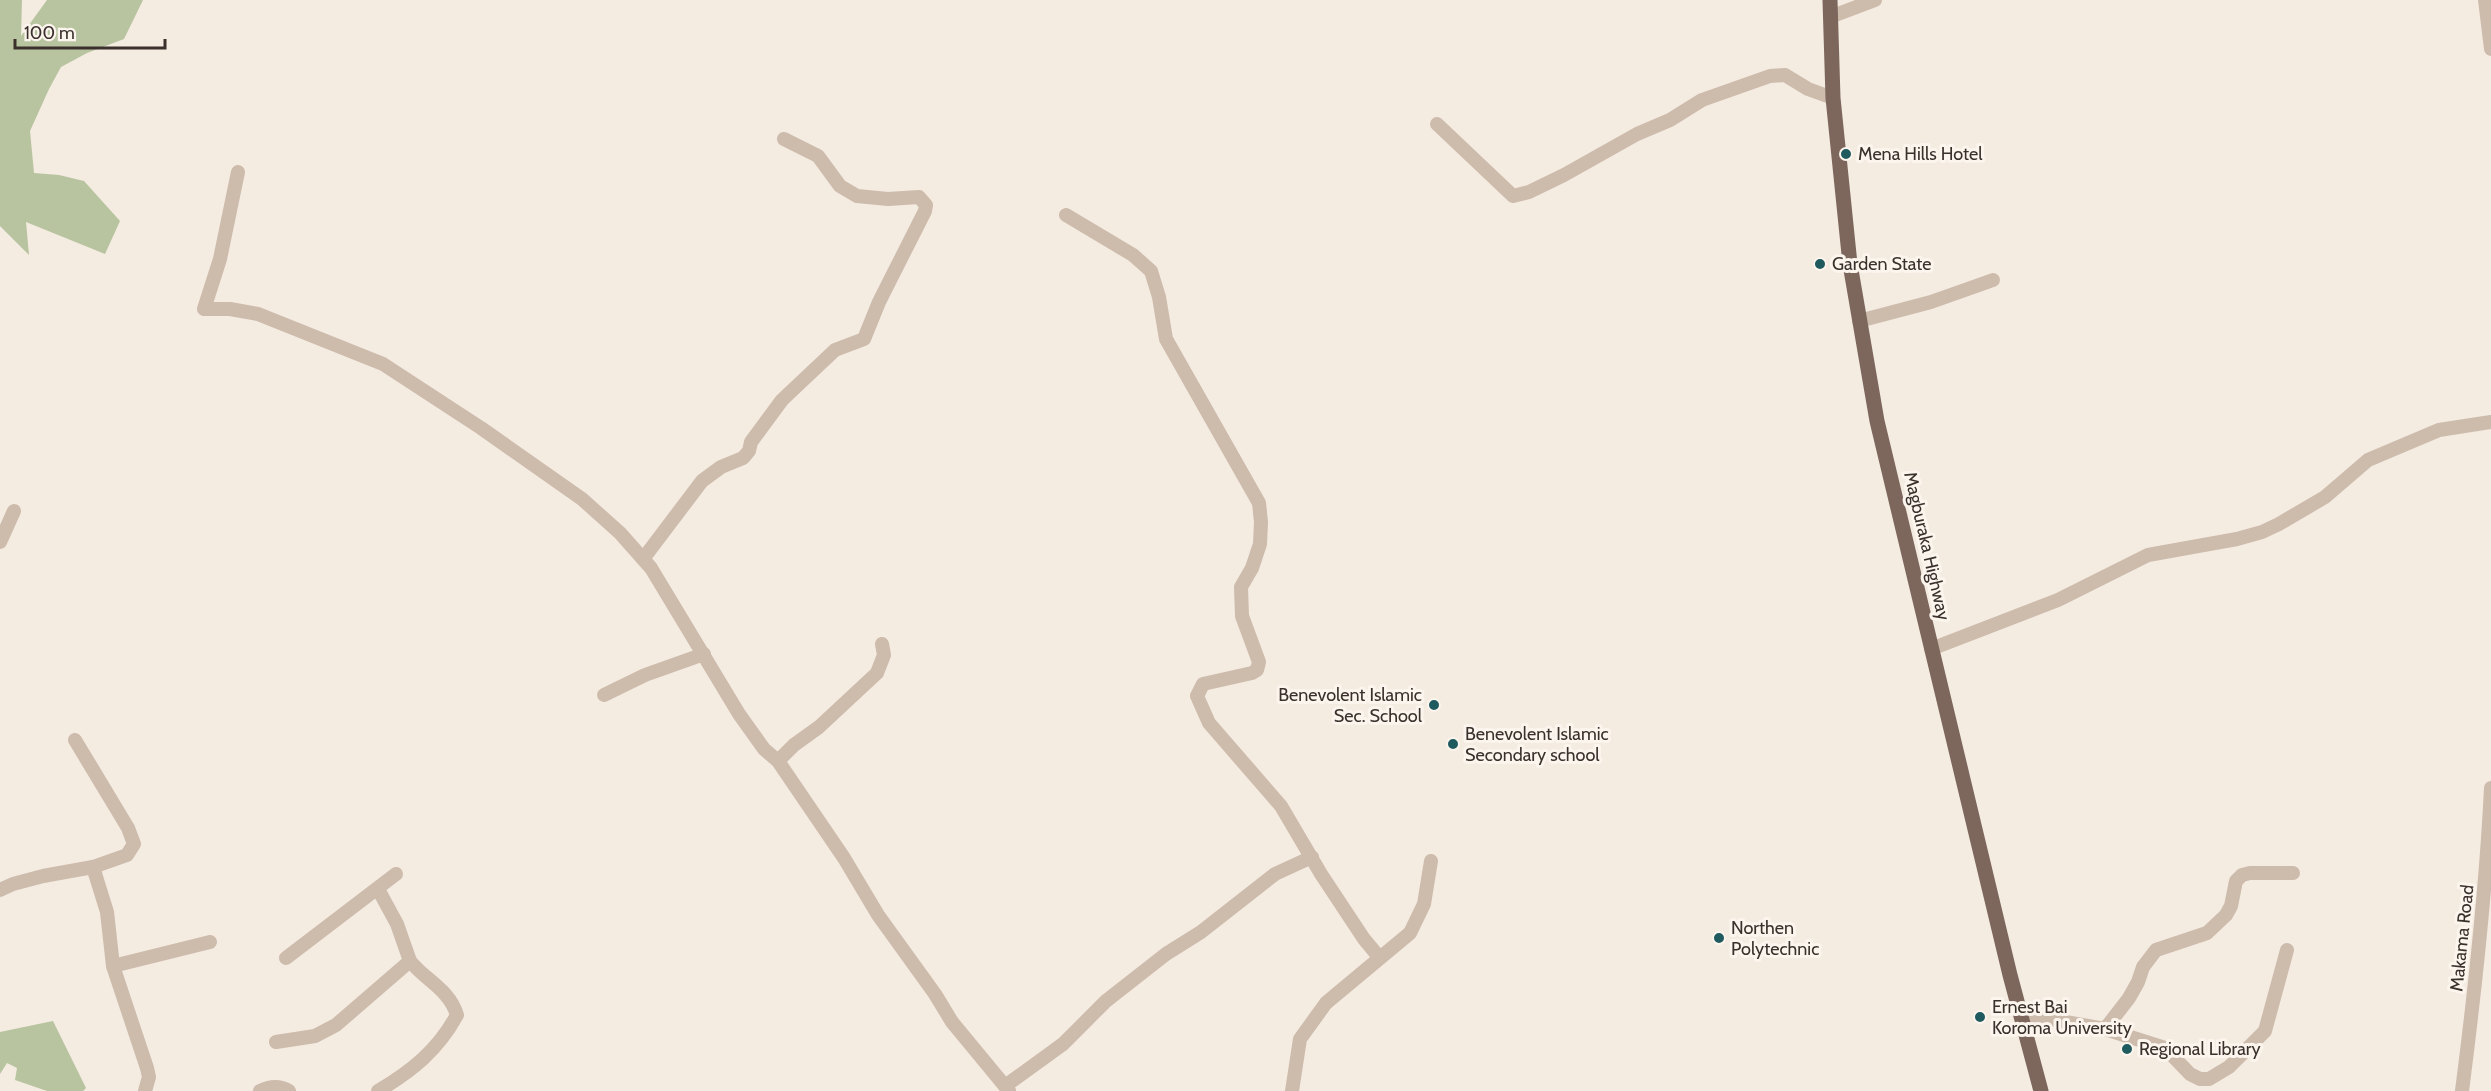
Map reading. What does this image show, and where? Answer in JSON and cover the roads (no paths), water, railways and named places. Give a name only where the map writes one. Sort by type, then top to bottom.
[{"type":"main road","name":"Magburaka Highway","points":[[1830,0],[1833,98],[1850,264],[1877,421],[2041,1091]]},
{"type":"street","points":[[1830,17],[1875,0]]},
{"type":"street","points":[[2485,0],[2491,49]]},
{"type":"street","points":[[1437,124],[1513,196],[1529,192],[1564,175],[1637,134],[1670,120],[1702,100],[1770,76],[1785,75],[1808,89],[1833,98]]},
{"type":"street","points":[[643,559],[702,481],[722,467],[743,458],[749,451],[751,442],[782,400],[835,350],[864,339],[879,302],[925,211],[926,205],[918,197],[888,199],[857,195],[840,186],[818,156],[784,140]]},
{"type":"street","points":[[238,172],[220,259],[204,309],[230,309],[258,314],[383,364],[481,428],[582,499],[620,533],[643,559],[750,730],[764,749],[778,761],[844,858],[878,915],[935,994],[952,1022],[1007,1089],[1063,1044],[1106,1001],[1166,954],[1201,932],[1275,874],[1312,857]]},
{"type":"street","points":[[1066,215],[1133,255],[1151,271],[1159,297],[1166,339],[1259,503],[1260,544],[1252,568],[1241,587],[1242,616],[1259,662],[1257,670],[1203,684],[1197,696],[1209,723],[1281,806],[1364,939],[1379,957]]},
{"type":"street","points":[[1859,321],[1931,302],[1993,280]]},
{"type":"street","points":[[1931,649],[2058,600],[2148,555],[2237,539],[2262,532],[2325,497],[2368,460],[2439,429],[2491,422]]},
{"type":"street","points":[[0,542],[14,512]]},
{"type":"street","points":[[778,761],[794,745],[819,728],[877,673],[884,655],[882,644]]},
{"type":"street","points":[[604,695],[645,675],[704,654]]},
{"type":"street","points":[[0,890],[43,876],[93,867],[127,855],[134,844],[128,828],[75,740]]},
{"type":"street","name":"Makama Road","points":[[2462,1091],[2482,927],[2491,788]]},
{"type":"street","points":[[1292,1091],[1300,1039],[1326,1002],[1410,933],[1425,904],[1431,861]]},
{"type":"street","points":[[93,867],[107,912],[113,966],[147,1068],[149,1077],[145,1091]]},
{"type":"street","points":[[2105,1029],[2129,998],[2143,967],[2156,950],[2207,933],[2226,915],[2231,906],[2236,881],[2242,875],[2292,873]]},
{"type":"street","points":[[286,958],[396,874]]},
{"type":"street","points":[[378,889],[397,924],[410,961],[422,976],[441,988],[453,1002],[457,1015],[445,1037],[430,1054],[378,1091]]},
{"type":"street","points":[[113,966],[210,942]]},
{"type":"street","points":[[2021,1014],[2105,1029],[2165,1048],[2181,1066],[2200,1079],[2220,1074],[2258,1040],[2265,1030],[2287,951]]},
{"type":"street","points":[[276,1042],[315,1036],[336,1025],[410,961]]},
{"type":"street","points":[[260,1091],[268,1087],[283,1087],[289,1091]]},
{"type":"place","name":"Mena Hills Hotel","points":[[1846,154]]},
{"type":"place","name":"Garden State","points":[[1820,264]]},
{"type":"place","name":"Benevolent Islamic Sec. School","points":[[1434,705]]},
{"type":"place","name":"Benevolent Islamic Secondary school","points":[[1453,744]]},
{"type":"place","name":"Northen Polytechnic","points":[[1719,938]]},
{"type":"place","name":"Ernest Bai Koroma University","points":[[1980,1017]]},
{"type":"place","name":"Regional Library","points":[[2127,1049]]}]
